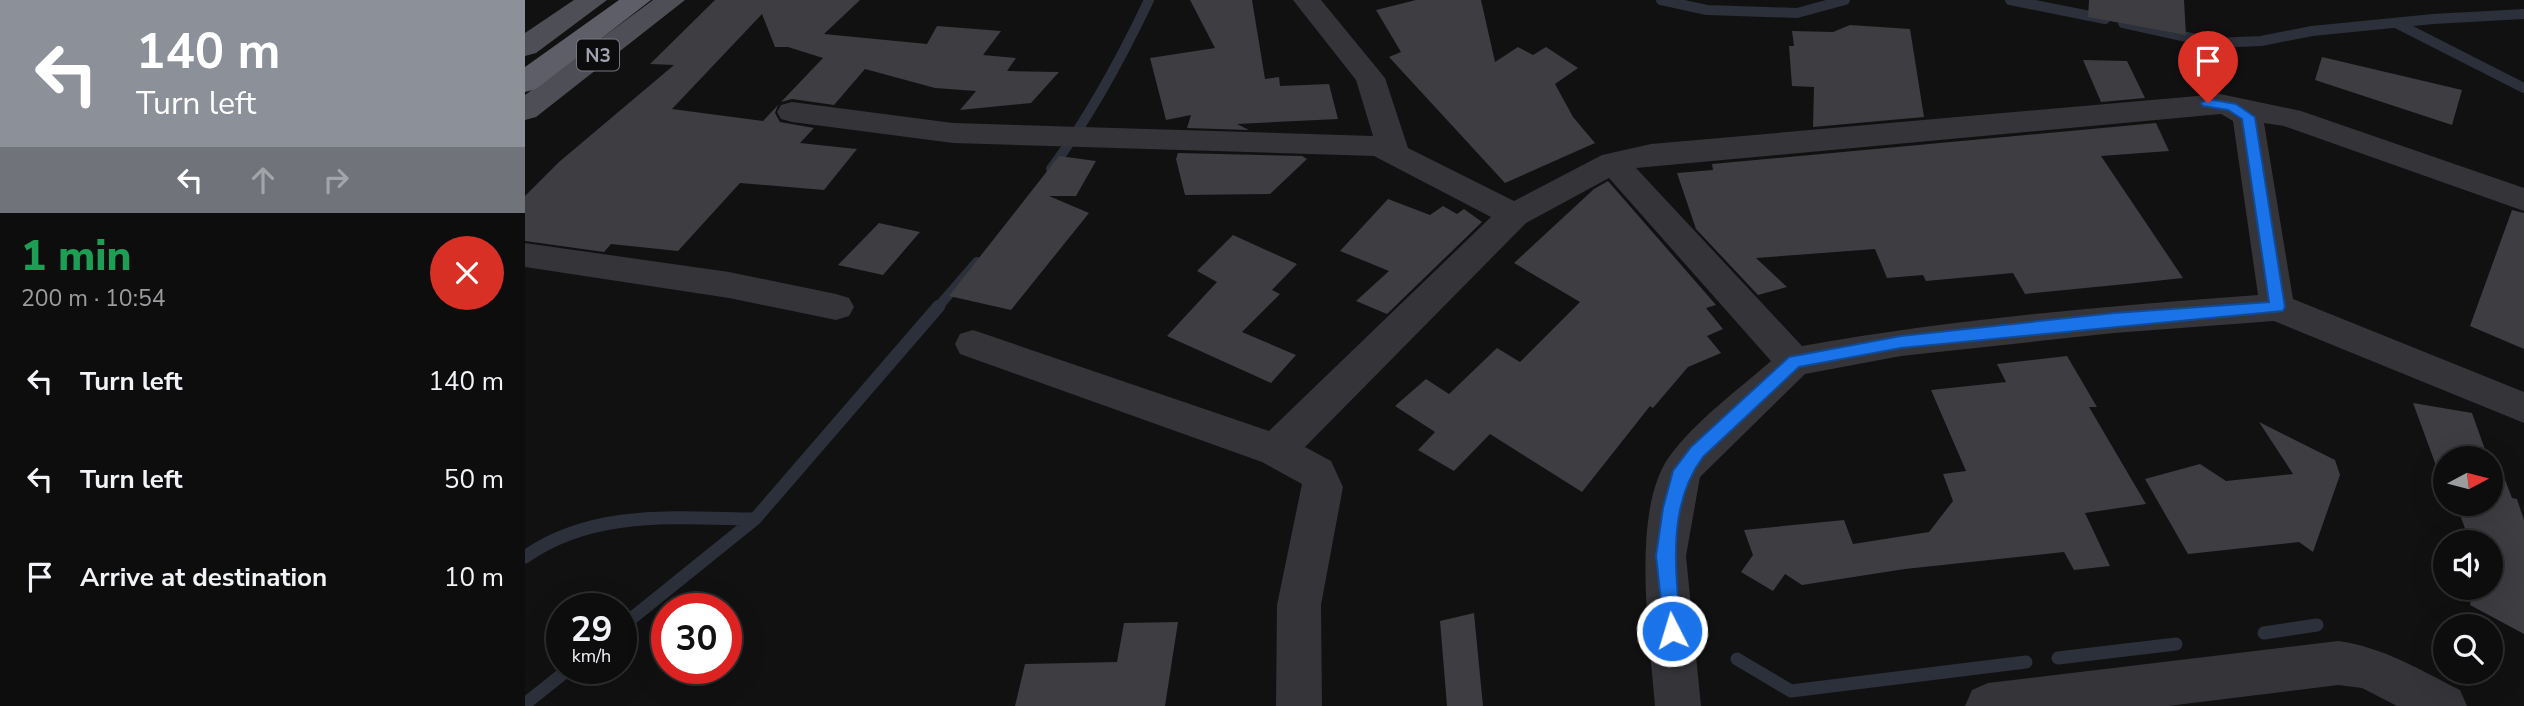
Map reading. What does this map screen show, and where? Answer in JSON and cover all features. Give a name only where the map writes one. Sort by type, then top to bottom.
[{"type":"highway","name":"N3","points":[[525,82],[637,0]]},
{"type":"main road","name":"N3","points":[[525,47],[593,0]]},
{"type":"main road","name":"N3","points":[[525,110],[671,0]]},
{"type":"street","points":[[1307,0],[1370,78],[1394,154]]},
{"type":"street","points":[[1276,450],[1514,215],[1612,162],[1651,154],[2208,103],[2290,118],[2524,200]]},
{"type":"street","points":[[2232,107],[2248,117],[2277,307]]},
{"type":"street","points":[[792,112],[953,133],[1363,145],[1394,154],[1514,215]]},
{"type":"street","points":[[1612,162],[1794,362]]},
{"type":"street","points":[[525,255],[729,285],[836,307]]},
{"type":"street","points":[[1678,706],[1665,556],[1672,508],[1682,471],[1697,452],[1794,362],[1901,342],[2114,319],[2277,307],[2524,408]]},
{"type":"street","points":[[973,344],[1276,450],[1317,473],[1323,487],[1299,605],[1299,706]]},
{"type":"street","points":[[1988,706],[2129,697],[2338,663],[2367,667],[2444,706]]},
{"type":"building","points":[[715,0],[860,0],[824,34],[927,44],[937,26],[1001,31],[983,55],[1016,58],[1007,71],[1059,72],[1031,103],[960,110],[976,91],[935,88],[865,69],[834,105],[792,99],[781,102],[823,58],[788,47],[775,47],[762,14],[672,109],[763,121],[778,105],[775,113],[780,122],[814,128],[800,143],[857,149],[824,190],[740,183],[678,251],[611,244],[604,252],[525,241],[525,196],[559,162],[674,65],[650,64]]},
{"type":"building","points":[[1190,0],[1252,0],[1265,79],[1279,77],[1280,86],[1329,84],[1338,119],[1237,124],[1249,130],[1187,128],[1191,115],[1166,120],[1150,58],[1215,48]]},
{"type":"building","points":[[1416,0],[1481,0],[1495,62],[1518,47],[1533,55],[1546,47],[1578,68],[1555,84],[1573,117],[1595,143],[1505,183],[1389,57],[1401,52],[1376,10]]},
{"type":"building","points":[[2089,0],[2184,0],[2186,35],[2088,17]]},
{"type":"building","points":[[1850,25],[1910,29],[1924,117],[1813,127],[1814,87],[1792,86],[1789,46],[1794,46],[1792,31],[1833,32]]},
{"type":"building","points":[[2322,57],[2462,90],[2452,125],[2315,80]]},
{"type":"building","points":[[2083,60],[2127,61],[2145,98],[2101,102]]},
{"type":"building","points":[[2156,123],[2169,151],[2101,156],[2183,278],[2025,294],[2013,273],[1926,281],[1923,275],[1887,278],[1875,249],[1756,258],[1787,287],[1758,295],[1696,229],[1677,173],[1713,170],[1712,164]]},
{"type":"building","points":[[1178,153],[1302,156],[1307,159],[1270,194],[1185,195],[1176,159]]},
{"type":"building","points":[[1059,156],[1096,161],[1076,196],[1049,196],[1089,213],[1011,310],[949,296]]},
{"type":"building","points":[[1608,181],[1716,305],[1706,308],[1723,329],[1707,336],[1721,353],[1688,367],[1653,408],[1650,406],[1582,492],[1490,434],[1454,471],[1418,450],[1435,432],[1395,406],[1426,379],[1449,394],[1497,348],[1520,362],[1580,302],[1514,263],[1594,189]]},
{"type":"building","points":[[1388,199],[1430,215],[1443,206],[1457,214],[1464,209],[1482,222],[1387,314],[1356,301],[1389,271],[1340,251]]},
{"type":"building","points":[[2512,210],[2524,213],[2524,349],[2470,326]]},
{"type":"building","points":[[879,223],[920,232],[883,275],[838,265]]},
{"type":"building","points":[[1233,235],[1297,264],[1272,290],[1280,294],[1242,332],[1296,355],[1271,383],[1167,336],[1217,282],[1197,271]]},
{"type":"building","points":[[2067,356],[2097,407],[2089,407],[2146,504],[2085,513],[2110,566],[2074,570],[2064,552],[1905,569],[1802,585],[1785,574],[1773,591],[1741,572],[1753,555],[1744,530],[1844,520],[1853,544],[1929,532],[1953,501],[1943,474],[1966,471],[1931,390],[2006,382],[1997,364]]},
{"type":"building","points":[[2413,403],[2472,413],[2484,446],[2433,446],[2433,457]]},
{"type":"building","points":[[2259,422],[2335,460],[2340,475],[2313,552],[2299,542],[2188,554],[2145,479],[2200,464],[2226,481],[2293,474]]},
{"type":"building","points":[[2503,475],[2512,498],[2517,499],[2524,520],[2524,634],[2503,623],[2503,614],[2487,614],[2470,605],[2471,600],[2503,600],[2503,530],[2466,530],[2460,516],[2503,516]]},
{"type":"building","points":[[1474,613],[1483,706],[1447,706],[1440,621]]},
{"type":"building","points":[[1178,622],[1165,706],[1015,706],[1025,664],[1117,662],[1124,623]]},
{"type":"waterway","points":[[1051,169],[1104,87],[1149,0]]},
{"type":"waterway","points":[[1661,0],[1707,10],[1797,13],[1845,0]]},
{"type":"waterway","points":[[2010,0],[2105,19]]},
{"type":"waterway","points":[[2123,23],[2214,43],[2261,41],[2312,31],[2433,19],[2524,14]]},
{"type":"waterway","points":[[2398,24],[2524,88]]},
{"type":"waterway","points":[[938,307],[977,262]]},
{"type":"waterway","points":[[755,519],[939,306]]},
{"type":"waterway","points":[[525,557],[578,531],[607,524],[666,518],[755,519]]},
{"type":"waterway","points":[[637,614],[755,519]]},
{"type":"waterway","points":[[2264,633],[2317,625]]},
{"type":"waterway","points":[[2058,658],[2176,644]]},
{"type":"waterway","points":[[1737,659],[1791,691],[2026,662]]},
{"type":"waterway","points":[[525,704],[550,684]]},
{"type":"route","points":[[1672,631],[1665,556],[1672,508],[1682,471],[1697,452],[1794,362],[1901,342],[2114,319],[2277,307],[2248,117],[2232,107],[2208,103]]}]
